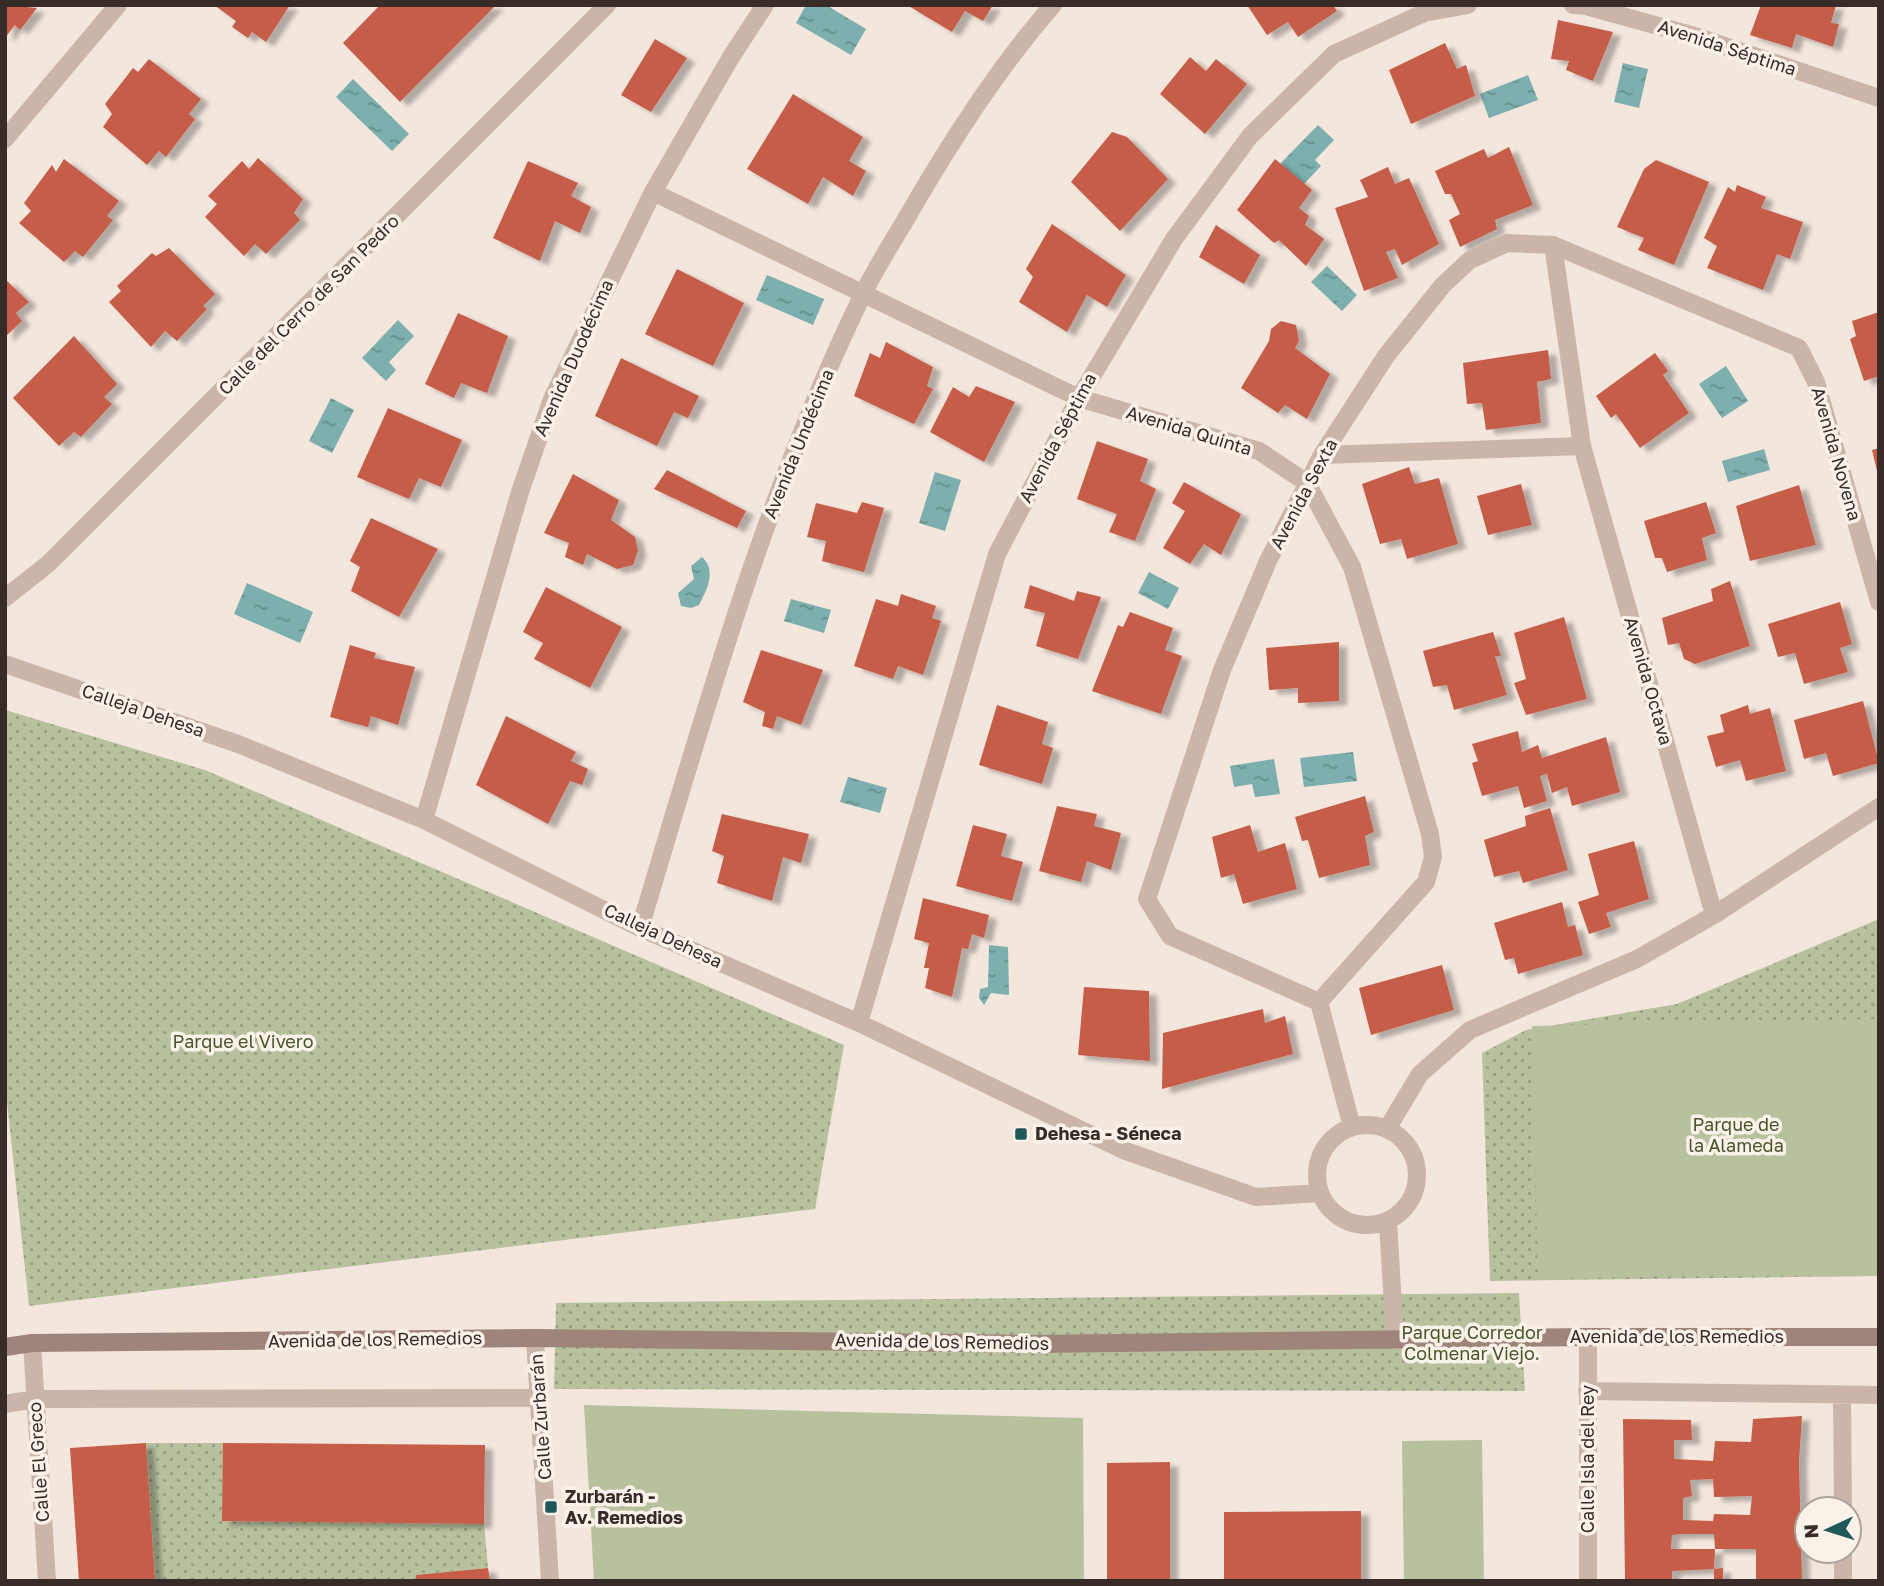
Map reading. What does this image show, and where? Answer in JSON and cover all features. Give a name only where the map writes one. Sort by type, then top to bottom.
[{"type":"main road","name":"Avenida de los Remedios","points":[[5,1347],[32,1343],[535,1338],[1037,1344],[1588,1337],[1879,1338]]},
{"type":"street","points":[[5,139],[118,5]]},
{"type":"street","name":"Calle del Cerro de San Pedro","points":[[5,598],[68,544],[607,5]]},
{"type":"street","name":"Avenida Duodécima","points":[[425,820],[520,492],[552,399],[595,306],[653,192],[730,57],[765,5]]},
{"type":"street","name":"Avenida Undécima","points":[[640,928],[743,585],[797,440],[862,294],[945,153],[1028,33],[1053,5]]},
{"type":"street","name":"Avenida Séptima","points":[[859,1023],[997,554],[1079,398],[1174,239],[1250,136],[1334,54],[1424,13],[1468,5]]},
{"type":"street","name":"Avenida Séptima","points":[[1573,5],[1586,6],[1698,37],[1879,98]]},
{"type":"street","name":"Avenida Quinta","points":[[653,192],[1079,398],[1259,451],[1307,483],[1352,567],[1430,834],[1433,857],[1426,882],[1319,1002]]},
{"type":"street","name":"Avenida Sexta","points":[[1319,1002],[1170,936],[1147,900],[1222,670],[1268,561],[1322,455],[1386,356],[1443,285],[1470,260],[1507,243],[1553,245],[1799,348]]},
{"type":"street","name":"Avenida Octava","points":[[1553,245],[1582,446],[1714,915]]},
{"type":"street","name":"Avenida Novena","points":[[1799,348],[1816,382],[1879,602]]},
{"type":"street","points":[[1322,455],[1582,446]]},
{"type":"street","name":"Calleja Dehesa","points":[[5,664],[238,744],[425,820],[640,928],[859,1023],[1123,1150],[1256,1196],[1320,1193]]},
{"type":"street","points":[[1387,1129],[1420,1074],[1470,1030],[1637,959],[1714,915],[1879,807]]},
{"type":"street","points":[[1319,1002],[1352,1127]]},
{"type":"street","points":[[1363,1125],[1387,1129],[1406,1143],[1417,1164],[1417,1187],[1406,1208],[1388,1222],[1360,1226],[1336,1215],[1320,1193],[1317,1173],[1322,1153],[1334,1137],[1352,1127],[1363,1125]]},
{"type":"street","points":[[1388,1222],[1395,1340]]},
{"type":"street","name":"Calle Isla del Rey","points":[[1588,1337],[1588,1581]]},
{"type":"street","name":"Calle Zurbarán","points":[[535,1338],[550,1581]]},
{"type":"street","name":"Calle El Greco","points":[[32,1343],[47,1581]]},
{"type":"street","points":[[1587,1391],[1879,1395]]},
{"type":"street","points":[[1842,1395],[1843,1495]]},
{"type":"street","points":[[5,1405],[35,1399],[540,1398]]},
{"type":"green space","name":"Parque el Vivero","points":[[5,710],[205,770],[844,1045],[815,1209],[29,1306],[5,1083]]},
{"type":"green space","name":"Parque de la Alameda","points":[[1879,919],[1879,1276],[1490,1281],[1482,1053],[1526,1030],[1677,1004]]},
{"type":"green space","name":"Parque de la Alameda","points":[[1879,1019],[1879,1272],[1538,1279],[1532,1026]]},
{"type":"green space","name":"Parque Corredor Colmenar Viejo.","points":[[1519,1293],[1525,1391],[554,1389],[556,1303]]},
{"type":"green space","points":[[584,1405],[1083,1418],[1084,1581],[594,1581]]},
{"type":"green space","points":[[1482,1440],[1484,1581],[1404,1581],[1402,1441]]},
{"type":"green space","points":[[146,1443],[223,1443],[223,1521],[484,1524],[488,1568],[416,1575],[416,1581],[155,1581]]},
{"type":"water","points":[[806,5],[826,5],[866,29],[851,55],[796,23]]},
{"type":"water","points":[[1623,63],[1648,69],[1639,108],[1614,102]]},
{"type":"water","points":[[1528,75],[1538,100],[1489,118],[1480,94]]},
{"type":"water","points":[[353,79],[409,134],[392,151],[336,97]]},
{"type":"water","points":[[1318,125],[1334,140],[1315,160],[1321,166],[1302,186],[1280,164]]},
{"type":"water","points":[[1327,266],[1357,295],[1342,311],[1311,282]]},
{"type":"water","points":[[767,275],[824,299],[813,325],[756,300]]},
{"type":"water","points":[[398,320],[414,336],[389,362],[396,370],[386,381],[362,358]]},
{"type":"water","points":[[1726,366],[1748,401],[1722,418],[1699,384]]},
{"type":"water","points":[[331,398],[354,410],[332,453],[309,441]]},
{"type":"water","points":[[1764,449],[1770,470],[1728,482],[1722,461]]},
{"type":"water","points":[[935,472],[961,480],[945,531],[919,523]]},
{"type":"water","points":[[702,557],[707,562],[710,574],[705,593],[699,605],[691,608],[681,606],[678,593],[694,579],[691,566]]},
{"type":"water","points":[[1149,572],[1179,588],[1168,609],[1138,593]]},
{"type":"water","points":[[247,583],[313,612],[300,643],[234,614]]},
{"type":"water","points":[[791,599],[831,610],[824,633],[784,621]]},
{"type":"water","points":[[1353,752],[1357,781],[1304,787],[1300,758]]},
{"type":"water","points":[[1274,759],[1280,794],[1255,797],[1252,784],[1234,787],[1230,766]]},
{"type":"water","points":[[848,777],[887,788],[880,813],[840,802]]},
{"type":"water","points":[[989,945],[1008,947],[1009,995],[991,993],[984,1005],[979,998],[980,989],[988,987]]},
{"type":"building","points":[[5,5],[37,8],[20,30],[15,25],[5,38]]},
{"type":"building","points":[[214,5],[290,5],[266,42],[252,32],[248,38],[232,27],[236,21]]},
{"type":"building","points":[[380,5],[496,5],[400,102],[343,43]]},
{"type":"building","points":[[907,5],[993,5],[983,21],[965,11],[952,32]]},
{"type":"building","points":[[1247,5],[1333,5],[1337,11],[1298,37],[1288,22],[1267,35]]},
{"type":"building","points":[[1761,5],[1836,5],[1831,23],[1839,24],[1833,47],[1796,34],[1792,48],[1750,35]]},
{"type":"building","points":[[1558,20],[1613,32],[1593,81],[1566,70],[1569,61],[1551,59]]},
{"type":"building","points":[[655,39],[687,58],[651,112],[621,95]]},
{"type":"building","points":[[1445,43],[1457,69],[1466,65],[1475,96],[1411,124],[1389,70]]},
{"type":"building","points":[[1190,57],[1206,71],[1216,59],[1247,84],[1205,134],[1160,94]]},
{"type":"building","points":[[149,59],[201,99],[189,114],[195,119],[166,157],[159,151],[147,165],[103,127],[112,114],[105,104],[133,68],[138,72]]},
{"type":"building","points":[[793,94],[863,137],[849,161],[866,171],[853,196],[823,177],[808,204],[747,169]]},
{"type":"building","points":[[1112,132],[1127,137],[1168,179],[1120,231],[1071,182]]},
{"type":"building","points":[[1509,147],[1533,205],[1495,220],[1497,229],[1460,247],[1449,220],[1460,214],[1451,194],[1445,194],[1435,171],[1484,149],[1488,158]]},
{"type":"building","points":[[258,158],[303,199],[294,213],[300,220],[266,254],[255,244],[244,256],[205,217],[217,204],[208,196],[242,161],[249,169]]},
{"type":"building","points":[[64,159],[119,201],[107,216],[113,220],[83,257],[75,251],[64,262],[19,223],[31,211],[24,203],[52,165],[56,172]]},
{"type":"building","points":[[1275,159],[1312,190],[1299,208],[1309,216],[1305,225],[1324,239],[1306,266],[1279,240],[1274,243],[1237,210]]},
{"type":"building","points":[[1656,160],[1709,182],[1674,265],[1638,250],[1644,238],[1617,227],[1644,169]]},
{"type":"building","points":[[528,161],[578,183],[571,196],[591,207],[580,233],[555,221],[540,261],[493,238]]},
{"type":"building","points":[[1388,167],[1395,184],[1409,178],[1439,244],[1402,265],[1395,249],[1386,252],[1398,278],[1364,291],[1335,208],[1368,197],[1360,180]]},
{"type":"building","points":[[1737,185],[1766,197],[1761,208],[1803,222],[1790,259],[1777,254],[1763,290],[1707,268],[1717,246],[1704,238],[1728,187],[1735,192]]},
{"type":"building","points":[[1052,224],[1126,275],[1107,307],[1087,295],[1067,332],[1019,302],[1033,277],[1026,269]]},
{"type":"building","points":[[1216,225],[1260,255],[1244,284],[1199,257]]},
{"type":"building","points":[[169,248],[215,294],[203,306],[207,309],[177,341],[165,331],[151,347],[109,302],[121,291],[117,286],[152,253],[156,256]]},
{"type":"building","points":[[677,269],[744,303],[713,366],[645,334]]},
{"type":"building","points":[[5,279],[29,302],[16,313],[22,321],[5,337]]},
{"type":"building","points":[[1879,312],[1879,376],[1864,381],[1850,339],[1856,336],[1852,321]]},
{"type":"building","points":[[458,313],[508,336],[487,393],[461,383],[454,398],[425,384]]},
{"type":"building","points":[[1281,321],[1296,325],[1299,341],[1295,348],[1330,374],[1307,419],[1285,405],[1278,413],[1241,388],[1269,341],[1271,329]]},
{"type":"building","points":[[74,336],[117,384],[104,397],[112,404],[81,437],[74,432],[59,446],[13,398]]},
{"type":"building","points":[[886,342],[933,367],[927,386],[933,389],[914,424],[854,396],[870,353],[880,358]]},
{"type":"building","points":[[1548,350],[1551,379],[1537,382],[1541,423],[1486,430],[1482,403],[1467,404],[1463,363]]},
{"type":"building","points":[[1655,353],[1668,371],[1663,375],[1689,413],[1640,448],[1616,414],[1611,418],[1596,396]]},
{"type":"building","points":[[621,358],[699,396],[688,418],[674,412],[657,446],[595,416]]},
{"type":"building","points":[[976,386],[1015,402],[984,462],[930,432],[953,387],[969,397]]},
{"type":"building","points":[[388,408],[462,440],[441,487],[419,478],[409,499],[357,477]]},
{"type":"building","points":[[1097,441],[1148,459],[1140,481],[1156,489],[1135,541],[1109,532],[1117,514],[1077,499]]},
{"type":"building","points":[[1879,448],[1879,475],[1878,475],[1872,450]]},
{"type":"building","points":[[1409,467],[1415,484],[1439,478],[1458,544],[1407,559],[1401,539],[1380,544],[1362,484]]},
{"type":"building","points":[[667,470],[746,511],[737,528],[654,489]]},
{"type":"building","points":[[573,474],[619,500],[611,520],[635,537],[638,551],[633,565],[617,569],[587,554],[583,565],[565,557],[569,543],[544,533]]},
{"type":"building","points":[[1184,482],[1241,514],[1221,555],[1204,544],[1190,564],[1163,548],[1185,511],[1172,503]]},
{"type":"building","points":[[1521,484],[1532,525],[1488,535],[1477,496]]},
{"type":"building","points":[[1799,485],[1816,545],[1750,561],[1736,506]]},
{"type":"building","points":[[862,502],[884,508],[864,572],[822,561],[826,541],[807,537],[816,503],[857,513]]},
{"type":"building","points":[[1706,502],[1716,533],[1702,538],[1707,560],[1667,572],[1662,558],[1655,558],[1644,521]]},
{"type":"building","points":[[371,518],[438,549],[399,617],[351,591],[360,567],[350,561]]},
{"type":"building","points":[[1730,581],[1750,646],[1695,664],[1684,659],[1679,643],[1668,645],[1662,618],[1713,601],[1711,589]]},
{"type":"building","points":[[1030,585],[1074,601],[1077,591],[1101,597],[1078,659],[1036,646],[1045,613],[1024,608]]},
{"type":"building","points":[[546,587],[622,627],[590,688],[534,659],[543,643],[523,632]]},
{"type":"building","points":[[901,594],[936,606],[932,618],[941,621],[923,675],[898,666],[893,679],[854,666],[876,599],[898,606]]},
{"type":"building","points":[[1840,602],[1852,644],[1840,648],[1848,672],[1804,684],[1795,653],[1778,657],[1768,624]]},
{"type":"building","points":[[1130,612],[1173,628],[1165,650],[1182,656],[1161,714],[1092,691],[1118,625],[1123,627]]},
{"type":"building","points":[[1564,617],[1587,699],[1526,715],[1514,683],[1526,679],[1514,633]]},
{"type":"building","points":[[1493,632],[1501,656],[1495,656],[1507,695],[1454,710],[1447,685],[1433,687],[1423,651]]},
{"type":"building","points":[[1339,642],[1339,701],[1298,703],[1298,688],[1269,690],[1266,648]]},
{"type":"building","points":[[350,645],[376,653],[374,658],[415,667],[398,725],[371,716],[368,727],[330,717]]},
{"type":"building","points":[[761,650],[823,670],[801,725],[777,716],[773,729],[762,726],[765,712],[743,702]]},
{"type":"building","points":[[1863,701],[1879,763],[1833,776],[1826,753],[1804,759],[1794,720]]},
{"type":"building","points":[[997,705],[1048,722],[1042,744],[1053,748],[1042,784],[979,765]]},
{"type":"building","points":[[1748,705],[1750,714],[1770,708],[1786,771],[1746,781],[1740,760],[1716,767],[1707,736],[1724,732],[1720,715]]},
{"type":"building","points":[[506,716],[576,752],[571,761],[588,769],[582,785],[570,781],[548,824],[476,785]]},
{"type":"building","points":[[1518,731],[1522,752],[1538,745],[1542,758],[1606,737],[1620,792],[1572,806],[1567,787],[1552,793],[1547,774],[1540,776],[1547,801],[1524,808],[1518,786],[1482,796],[1472,763],[1478,761],[1472,744]]},
{"type":"building","points":[[1365,796],[1374,832],[1365,836],[1370,865],[1319,878],[1308,840],[1302,841],[1295,817]]},
{"type":"building","points":[[1057,806],[1097,814],[1094,826],[1121,833],[1111,870],[1087,861],[1081,882],[1039,871]]},
{"type":"building","points":[[1550,808],[1568,870],[1523,883],[1519,871],[1494,877],[1484,840],[1526,826],[1525,816]]},
{"type":"building","points":[[722,814],[809,834],[801,863],[783,857],[772,901],[717,883],[724,856],[712,851]]},
{"type":"building","points":[[973,825],[1007,834],[1001,856],[1023,862],[1012,901],[956,886]]},
{"type":"building","points":[[1250,825],[1258,852],[1285,843],[1297,889],[1243,904],[1234,874],[1221,878],[1212,837]]},
{"type":"building","points":[[1634,841],[1649,899],[1606,913],[1611,927],[1589,934],[1578,902],[1599,895],[1588,854]]},
{"type":"building","points":[[923,898],[989,915],[984,938],[972,934],[968,949],[962,948],[952,997],[925,988],[929,968],[924,968],[929,943],[914,939]]},
{"type":"building","points":[[1562,902],[1568,927],[1575,925],[1583,955],[1518,974],[1514,958],[1505,960],[1494,923]]},
{"type":"building","points":[[1442,965],[1454,1010],[1371,1035],[1359,988]]},
{"type":"building","points":[[1084,987],[1149,991],[1150,1061],[1078,1055]]},
{"type":"building","points":[[1263,1009],[1265,1023],[1285,1016],[1293,1054],[1162,1089],[1163,1033]]},
{"type":"building","points":[[1802,1416],[1800,1495],[1793,1495],[1793,1565],[1802,1565],[1802,1581],[1756,1581],[1756,1549],[1715,1549],[1714,1569],[1672,1571],[1672,1581],[1625,1581],[1623,1419],[1691,1420],[1692,1440],[1674,1440],[1674,1459],[1713,1461],[1715,1441],[1751,1442],[1753,1419]],"holes":[[[1713,1479],[1714,1497],[1752,1496],[1750,1515],[1714,1514],[1713,1521],[1683,1520],[1683,1498],[1692,1496],[1690,1480]],[[1714,1534],[1715,1549],[1671,1549],[1672,1535]]]},
{"type":"building","points":[[146,1443],[155,1581],[79,1581],[70,1448]]},
{"type":"building","points":[[223,1443],[485,1445],[484,1524],[222,1521]]},
{"type":"building","points":[[1170,1462],[1170,1581],[1107,1581],[1107,1463]]},
{"type":"building","points":[[1361,1511],[1361,1581],[1224,1581],[1224,1512]]},
{"type":"building","points":[[488,1568],[490,1581],[416,1581],[416,1575]]},
{"type":"building","points":[[1723,1568],[1723,1581],[1714,1581],[1714,1569]]},
{"type":"place","name":"Dehesa - Séneca","points":[[1021,1134]]},
{"type":"place","name":"Zurbarán - Av. Remedios","points":[[551,1507]]}]
